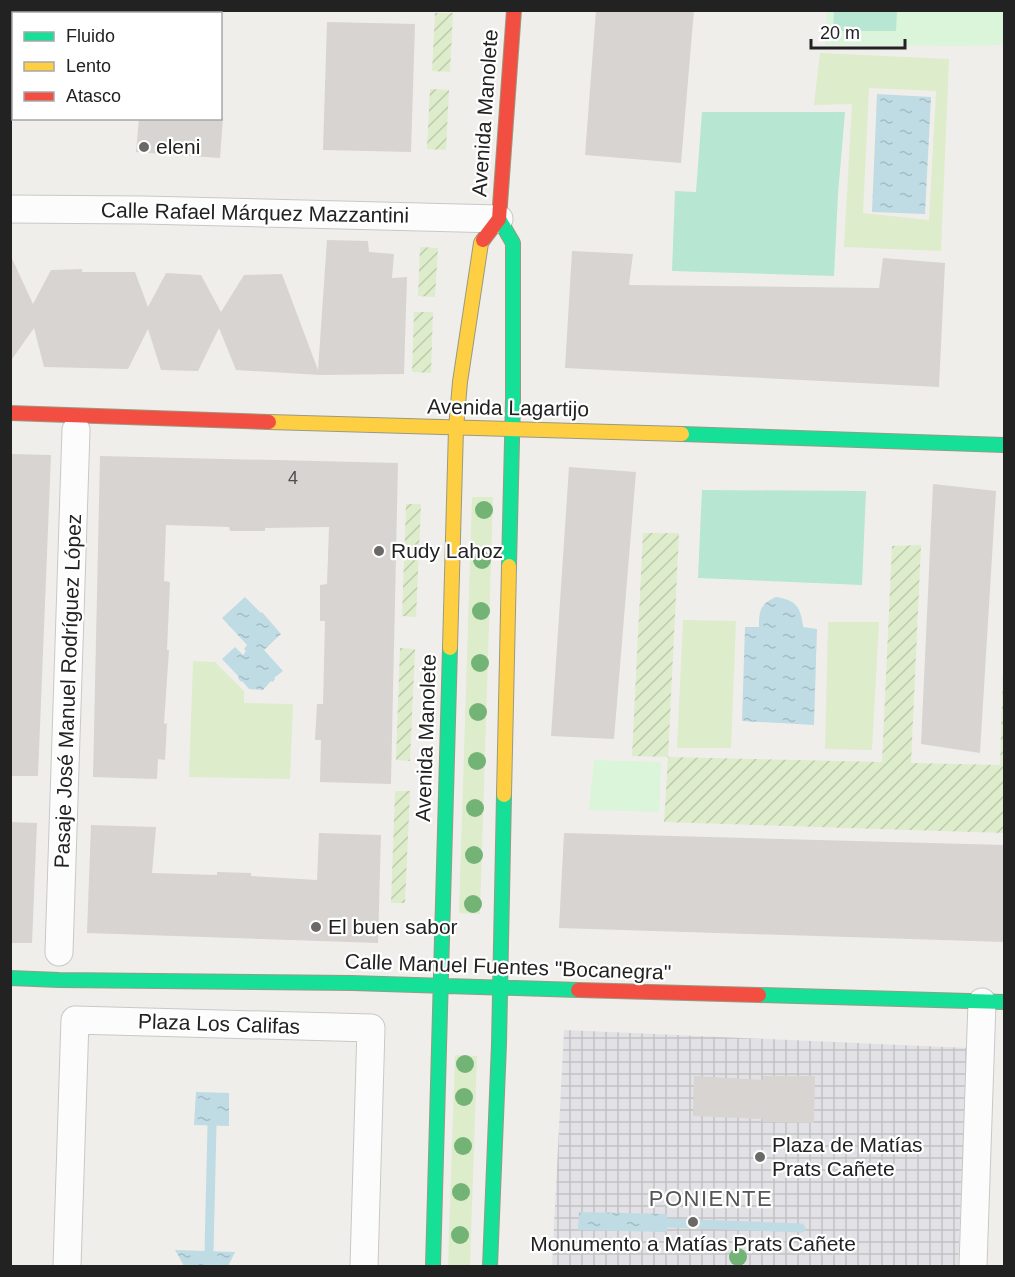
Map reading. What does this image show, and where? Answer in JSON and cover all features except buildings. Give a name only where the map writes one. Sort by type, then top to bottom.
[{"type":"main road","name":"Avenida Manolete","points":[[433,1266],[456,428],[460,382],[481,243],[499,219],[514,10]]},
{"type":"main road","name":"Avenida Manolete","points":[[490,1266],[499,1044],[513,243],[499,219]]},
{"type":"main road","name":"Avenida Lagartijo","points":[[10,413],[1005,445]]},
{"type":"main road","name":"Calle Manuel Fuentes \"Bocanegra\"","points":[[10,978],[352,983],[993,1002]]},
{"type":"street","name":"Calle Rafael Márquez Mazzantini","points":[[10,209],[499,219]]},
{"type":"street","name":"Pasaje José Manuel Rodríguez López","points":[[59,952],[76,430]]},
{"type":"street","points":[[973,1266],[993,1002]]},
{"type":"street","name":"Plaza Los Califas","points":[[67,1266],[75,1020],[371,1028],[364,1266]]},
{"type":"green space","points":[[827,11],[1004,11],[1004,45],[825,45]]},
{"type":"green space","points":[[834,11],[897,11],[896,31],[833,31]]},
{"type":"green space","points":[[435,13],[453,13],[450,72],[432,71]]},
{"type":"green space","points":[[820,53],[949,59],[941,251],[844,247],[852,104],[814,105]],"holes":[[[869,88],[936,91],[929,220],[863,213]]]},
{"type":"green space","points":[[430,89],[449,90],[446,150],[427,149]]},
{"type":"green space","points":[[702,112],[845,112],[834,276],[672,271],[675,191],[696,192]]},
{"type":"green space","points":[[420,247],[438,248],[435,297],[418,296]]},
{"type":"green space","points":[[414,312],[433,312],[431,373],[412,372]]},
{"type":"green space","points":[[702,490],[866,491],[862,585],[698,578]]},
{"type":"green space","points":[[472,497],[493,497],[480,914],[459,913]]},
{"type":"green space","points":[[406,504],[421,504],[416,617],[402,616]]},
{"type":"green space","points":[[643,533],[679,533],[668,757],[632,756]]},
{"type":"green space","points":[[921,545],[911,763],[1000,765],[1004,637],[1004,833],[664,822],[668,757],[882,762],[892,546]]},
{"type":"green space","points":[[683,620],[736,621],[731,748],[677,748]]},
{"type":"green space","points":[[828,622],[879,622],[872,750],[825,749]]},
{"type":"green space","points":[[400,648],[415,649],[410,761],[396,760]]},
{"type":"green space","points":[[193,661],[215,662],[244,691],[244,703],[293,704],[290,779],[189,777]]},
{"type":"green space","points":[[594,760],[661,762],[659,812],[589,810]]},
{"type":"green space","points":[[395,791],[410,791],[405,903],[391,903]]},
{"type":"green space","points":[[455,1055],[477,1056],[470,1266],[448,1266]]},
{"type":"shaded area","name":"Plaza de Matías Prats Cañete","points":[[564,1030],[968,1048],[958,1266],[552,1266]]},
{"type":"water","points":[[877,94],[931,97],[925,214],[872,212]]},
{"type":"water","points":[[245,597],[281,634],[264,650],[283,671],[263,690],[249,689],[222,659],[235,647],[243,655],[246,651],[244,649],[247,645],[222,618]]},
{"type":"water","points":[[776,597],[788,600],[796,606],[801,614],[803,627],[817,629],[814,725],[742,721],[745,627],[759,627],[759,617],[764,605]]},
{"type":"water","points":[[196,1092],[229,1093],[229,1126],[194,1125]]},
{"type":"water","points":[[579,1212],[667,1214],[667,1232],[578,1230]]},
{"type":"water","points":[[175,1250],[235,1252],[228,1266],[184,1266]]},
{"type":"waterway","points":[[209,1251],[212,1126]]},
{"type":"waterway","points":[[667,1223],[801,1228]]},
{"type":"traffic: fast","points":[[499,219],[513,243],[513,399],[509,566]]},
{"type":"traffic: fast","points":[[682,434],[1004,445]]},
{"type":"traffic: fast","points":[[433,1266],[450,648]]},
{"type":"traffic: fast","points":[[490,1266],[499,1044],[504,795]]},
{"type":"traffic: fast","points":[[10,978],[352,983],[578,990]]},
{"type":"traffic: fast","points":[[759,995],[1004,1002]]},
{"type":"traffic: slow","points":[[450,648],[456,428],[460,382],[483,240]]},
{"type":"traffic: slow","points":[[269,422],[682,434]]},
{"type":"traffic: slow","points":[[504,795],[509,566]]},
{"type":"traffic: jam","points":[[483,240],[499,219],[514,10]]},
{"type":"traffic: jam","points":[[10,413],[269,422]]},
{"type":"traffic: jam","points":[[578,990],[759,995]]},
{"type":"place","name":"eleni","points":[[144,147]]},
{"type":"place","name":"Rudy Lahoz","points":[[379,551]]},
{"type":"place","name":"El buen sabor","points":[[316,927]]},
{"type":"place","name":"Plaza de Matías Prats Cañete","points":[[760,1157]]},
{"type":"place","name":"Monumento a Matías Prats Cañete","points":[[693,1222]]},
{"type":"district","name":"PONIENTE","points":[[711,1198]]}]
